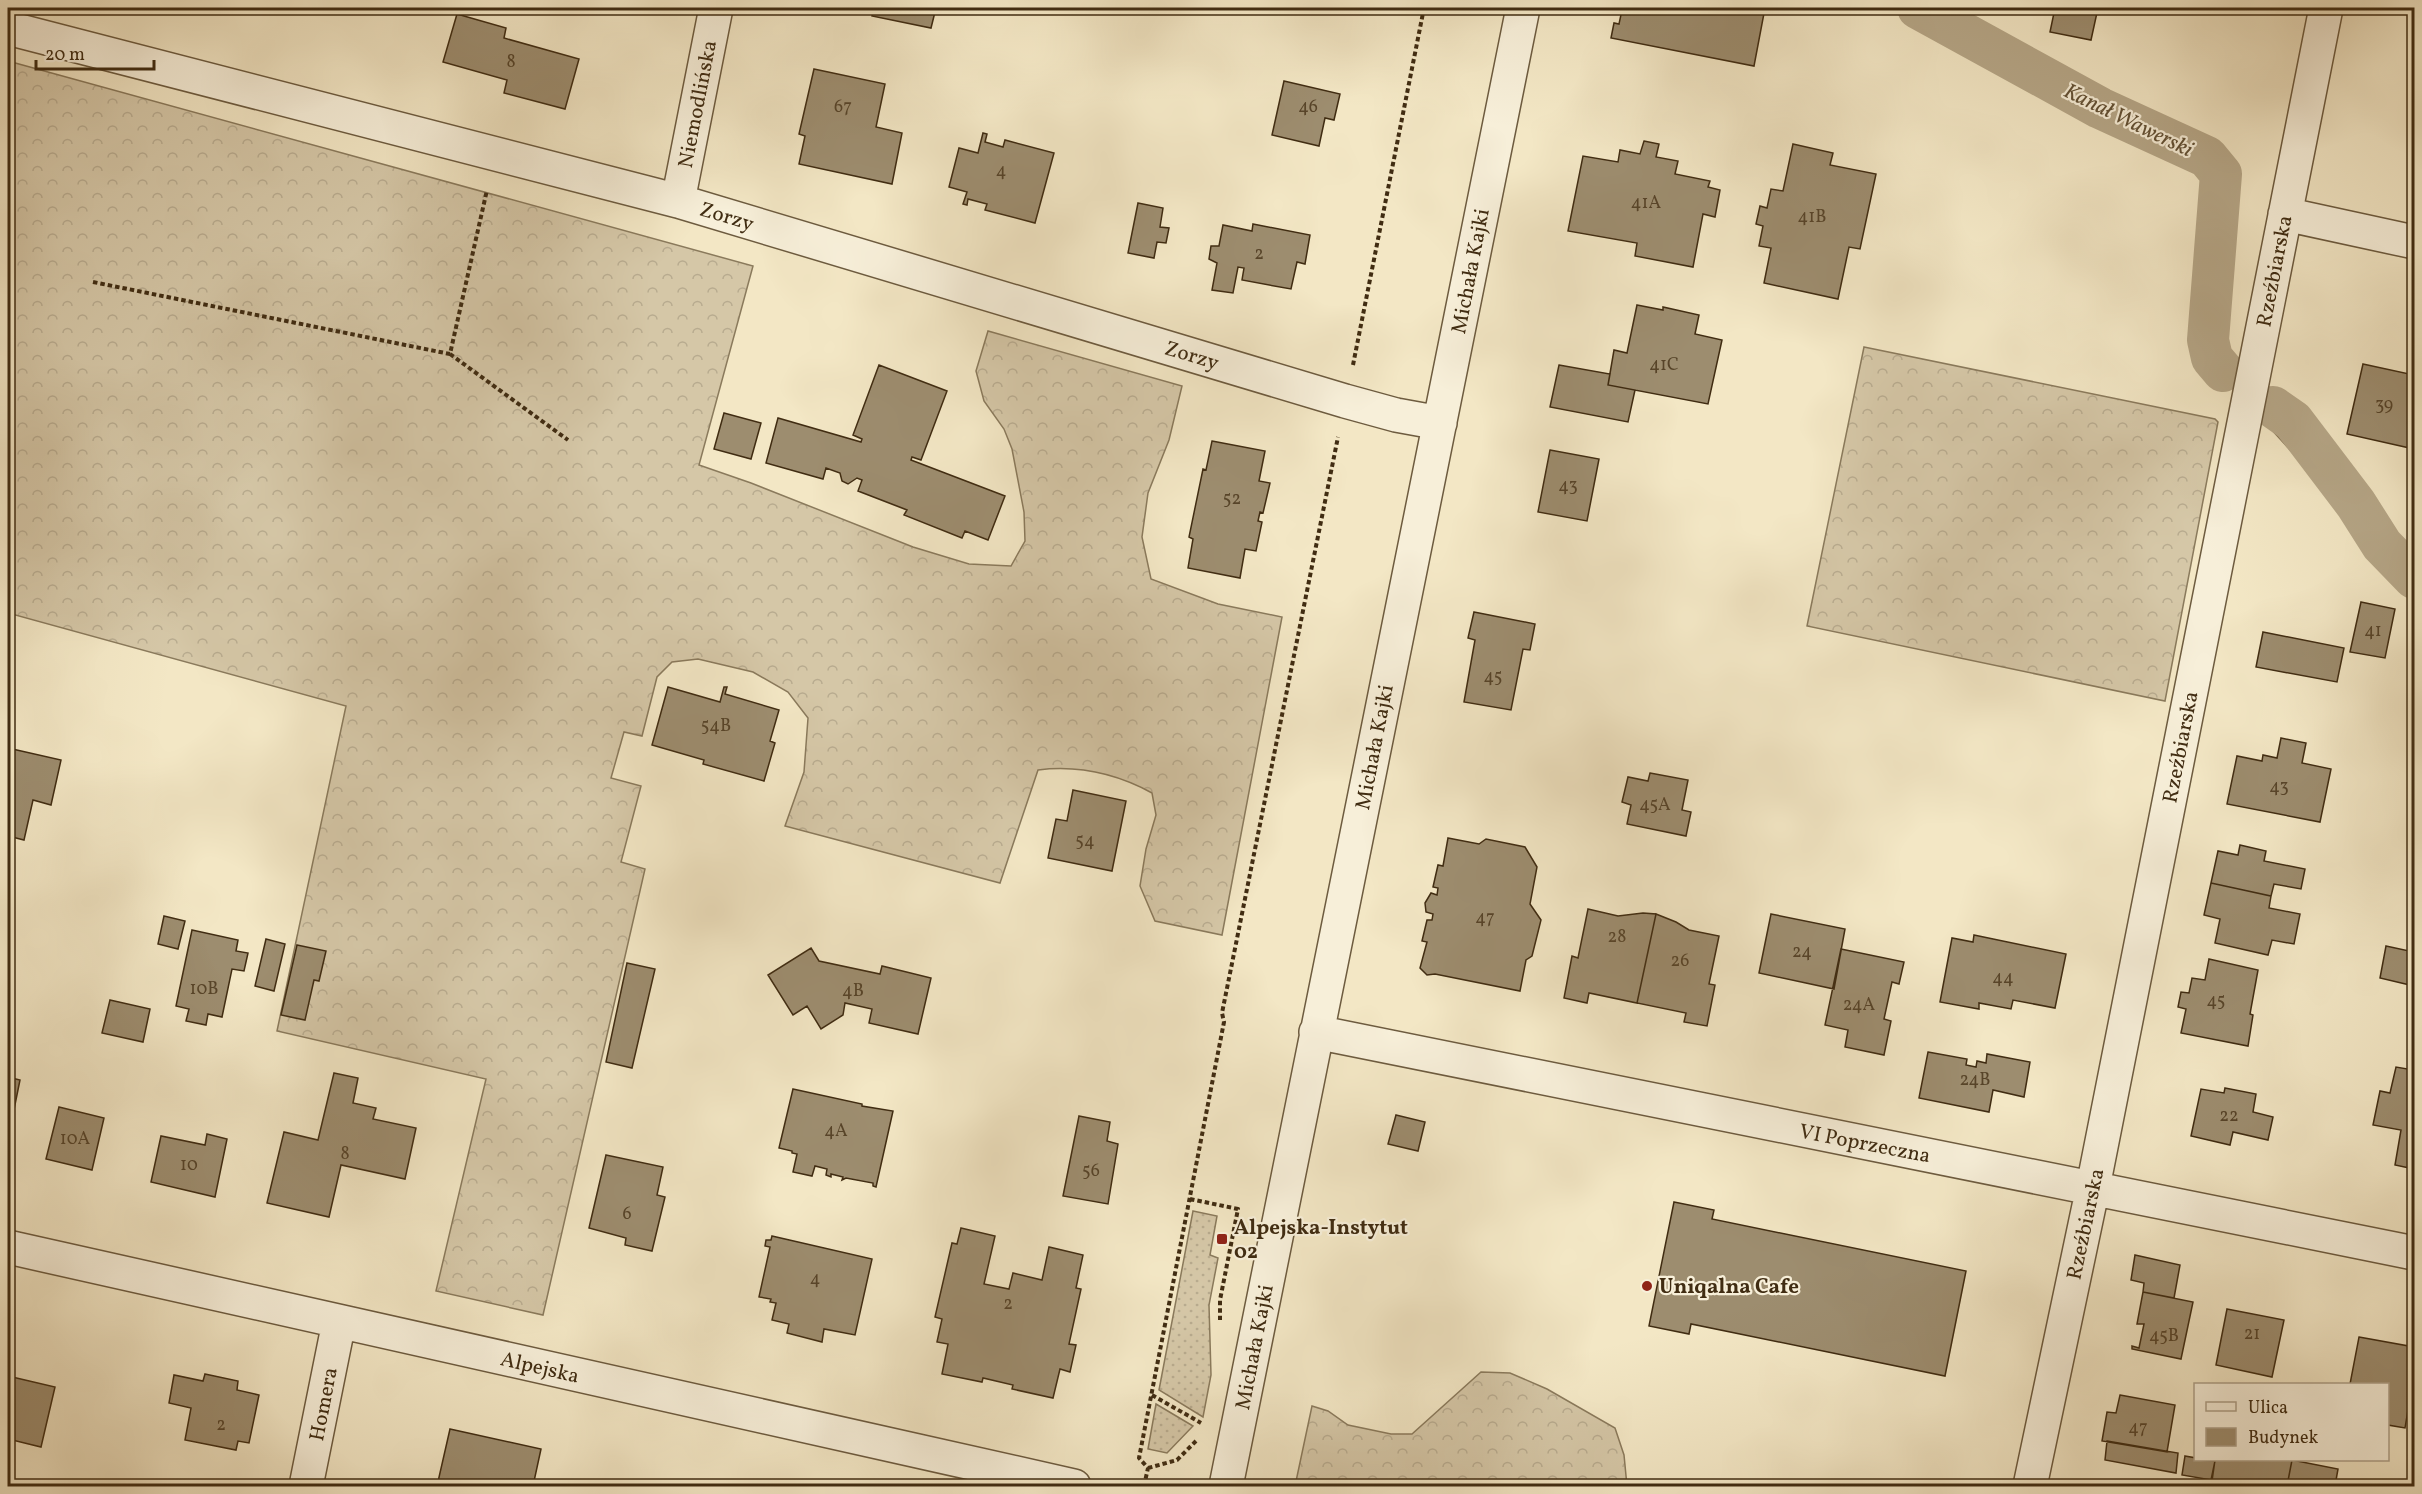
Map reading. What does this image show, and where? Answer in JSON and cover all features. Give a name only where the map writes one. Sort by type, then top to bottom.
[{"type":"street","name":"Niemodlińska","points":[[678,201],[716,8]]},
{"type":"street","name":"Michała Kajki","points":[[1226,1486],[1523,8]]},
{"type":"street","name":"Rzeźbiarska","points":[[2030,1486],[2093,1187],[2326,8]]},
{"type":"street","name":"Zorzy","points":[[8,28],[678,201],[1345,401],[1396,415],[1440,423]]},
{"type":"street","points":[[2285,214],[2415,242]]},
{"type":"street","name":"VI Poprzeczna","points":[[1316,1032],[2415,1253]]},
{"type":"street","name":"Alpejska","points":[[8,1246],[1074,1486]]},
{"type":"street","name":"Homera","points":[[306,1486],[339,1322]]},
{"type":"path","points":[[1144,1486],[1148,1468],[1139,1458],[1224,1022],[1222,1012],[1424,8]]},
{"type":"path","points":[[450,354],[495,154]]},
{"type":"path","points":[[93,282],[450,354],[568,440]]},
{"type":"path","points":[[1190,1199],[1238,1209],[1220,1300],[1220,1322]]},
{"type":"path","points":[[1152,1395],[1209,1428]]},
{"type":"green space","points":[[8,61],[753,266],[699,465],[913,547],[969,564],[1011,566],[1025,541],[1024,512],[1012,449],[1004,429],[984,401],[976,371],[988,331],[1182,386],[1169,440],[1148,493],[1142,537],[1151,579],[1218,604],[1282,617],[1222,935],[1155,921],[1140,886],[1146,849],[1156,815],[1152,793],[1139,786],[1097,772],[1068,769],[1038,770],[1000,883],[785,826],[804,772],[808,718],[788,692],[753,672],[698,659],[672,662],[657,677],[642,736],[624,732],[611,778],[641,786],[621,862],[645,869],[543,1315],[436,1291],[486,1079],[277,1031],[346,706],[8,613]]},
{"type":"green space","points":[[1864,347],[2215,419],[2218,422],[2165,701],[1807,626]]},
{"type":"green space","points":[[2278,396],[2333,451],[2393,533],[2414,554],[2414,592],[2361,528],[2271,429]]},
{"type":"green space","points":[[1193,1211],[1217,1216],[1210,1255],[1218,1258],[1209,1305],[1211,1375],[1203,1417],[1159,1390]]},
{"type":"green space","points":[[1481,1372],[1510,1373],[1547,1389],[1615,1428],[1624,1455],[1627,1486],[1295,1486],[1312,1406],[1328,1411],[1348,1425],[1391,1434],[1412,1434]]},
{"type":"green space","points":[[1156,1404],[1193,1426],[1167,1453],[1148,1449]]},
{"type":"building","points":[[874,8],[936,8],[931,28],[872,16]]},
{"type":"building","points":[[1617,8],[1765,8],[1754,66],[1611,38],[1614,23],[1619,24],[1622,10]]},
{"type":"building","points":[[2055,8],[2098,8],[2091,40],[2050,32]]},
{"type":"building","points":[[457,14],[506,28],[504,38],[579,59],[565,109],[504,93],[507,80],[443,62]]},
{"type":"building","points":[[814,69],[885,84],[876,127],[902,133],[892,184],[799,164],[805,136],[799,134]]},
{"type":"building","points":[[1284,81],[1340,94],[1334,120],[1325,118],[1319,146],[1272,135]]},
{"type":"building","points":[[983,133],[987,134],[985,142],[1003,147],[1005,140],[1054,153],[1035,223],[985,210],[987,204],[968,199],[967,205],[963,204],[967,192],[949,187],[959,148],[978,153]]},
{"type":"building","points":[[1644,141],[1659,144],[1656,157],[1678,161],[1675,174],[1710,181],[1708,187],[1720,190],[1715,217],[1703,214],[1693,267],[1635,256],[1637,243],[1568,231],[1583,156],[1618,162],[1620,150],[1640,154]]},
{"type":"building","points":[[1793,144],[1833,153],[1830,165],[1876,174],[1860,249],[1849,247],[1838,299],[1764,283],[1771,248],[1759,246],[1763,226],[1756,224],[1760,206],[1767,208],[1771,189],[1783,191]]},
{"type":"building","points":[[1138,203],[1163,208],[1160,227],[1169,228],[1166,243],[1157,242],[1154,258],[1128,253]]},
{"type":"building","points":[[1253,224],[1310,235],[1305,264],[1297,262],[1291,289],[1242,280],[1244,268],[1238,267],[1233,293],[1212,290],[1217,263],[1209,259],[1211,246],[1219,246],[1223,225],[1252,231]]},
{"type":"building","points":[[1637,305],[1663,310],[1663,307],[1699,315],[1695,334],[1722,340],[1708,404],[1608,385],[1614,350],[1627,353]]},
{"type":"building","points":[[2363,364],[2414,375],[2414,449],[2347,434]]},
{"type":"building","points":[[879,365],[947,391],[921,460],[912,457],[911,460],[1005,496],[988,540],[965,531],[962,538],[904,515],[907,510],[858,491],[862,480],[857,478],[848,484],[842,481],[840,473],[826,468],[823,479],[766,463],[778,418],[861,442],[862,439],[853,435]]},
{"type":"building","points":[[1559,365],[1610,374],[1608,385],[1635,390],[1628,422],[1550,407]]},
{"type":"building","points":[[724,413],[761,423],[751,459],[714,449]]},
{"type":"building","points":[[1212,441],[1265,451],[1259,481],[1270,483],[1263,513],[1260,512],[1258,521],[1262,522],[1256,551],[1245,549],[1240,578],[1188,568],[1193,539],[1189,537],[1203,469],[1206,470]]},
{"type":"building","points":[[1550,450],[1599,459],[1587,521],[1538,512]]},
{"type":"building","points":[[2361,602],[2395,609],[2385,658],[2350,652]]},
{"type":"building","points":[[1474,612],[1535,624],[1530,650],[1523,649],[1511,710],[1464,702],[1475,640],[1468,638]]},
{"type":"building","points":[[2263,632],[2344,648],[2337,682],[2256,667]]},
{"type":"building","points":[[668,687],[720,702],[724,687],[727,687],[725,694],[779,710],[770,741],[775,743],[764,781],[703,764],[704,760],[652,745]]},
{"type":"building","points":[[2281,738],[2306,743],[2302,763],[2331,769],[2320,822],[2227,804],[2237,756],[2262,761],[2263,755],[2277,758]]},
{"type":"building","points":[[8,748],[61,760],[51,805],[33,800],[24,840],[8,836]]},
{"type":"building","points":[[1650,773],[1688,780],[1682,810],[1691,812],[1686,836],[1627,824],[1631,805],[1622,802],[1628,777],[1648,781]]},
{"type":"building","points":[[1073,790],[1126,801],[1112,871],[1048,858],[1056,819],[1067,821]]},
{"type":"building","points":[[1448,838],[1479,844],[1486,839],[1525,847],[1537,867],[1530,904],[1541,920],[1532,956],[1526,960],[1520,991],[1435,974],[1427,975],[1420,968],[1427,942],[1422,941],[1427,920],[1432,920],[1433,914],[1426,912],[1425,903],[1431,893],[1437,895],[1438,888],[1433,887],[1438,865],[1443,866]]},
{"type":"building","points":[[2240,845],[2266,851],[2264,861],[2305,869],[2301,889],[2274,884],[2271,896],[2211,883],[2218,851],[2238,855]]},
{"type":"building","points":[[2211,883],[2271,896],[2269,908],[2300,914],[2294,944],[2272,940],[2268,955],[2215,943],[2220,919],[2204,915]]},
{"type":"building","points":[[1588,909],[1618,916],[1656,914],[1637,1003],[1589,993],[1587,1003],[1564,998],[1572,956],[1578,958]]},
{"type":"building","points":[[1656,914],[1689,930],[1719,936],[1709,984],[1715,985],[1707,1026],[1684,1022],[1686,1013],[1637,1003]]},
{"type":"building","points":[[1771,914],[1845,929],[1834,989],[1759,973]]},
{"type":"building","points":[[164,916],[185,921],[178,949],[158,944]]},
{"type":"building","points":[[192,930],[238,940],[236,951],[248,953],[244,971],[232,969],[222,1017],[208,1014],[206,1025],[186,1021],[189,1009],[176,1006]]},
{"type":"building","points":[[1974,935],[2066,954],[2055,1008],[2013,1000],[2011,1009],[1979,1003],[1979,1009],[1940,1002],[1952,938],[1973,942]]},
{"type":"building","points":[[266,939],[285,944],[274,991],[255,986]]},
{"type":"building","points":[[297,945],[326,951],[319,981],[314,980],[305,1020],[281,1015]]},
{"type":"building","points":[[2386,946],[2414,952],[2414,986],[2380,978]]},
{"type":"building","points":[[811,948],[819,961],[880,974],[882,966],[931,978],[918,1034],[869,1023],[872,1009],[845,1003],[843,1015],[821,1029],[807,1006],[793,1015],[768,975]]},
{"type":"building","points":[[1841,949],[1904,962],[1899,984],[1892,982],[1884,1019],[1891,1021],[1884,1055],[1845,1047],[1848,1030],[1825,1025]]},
{"type":"building","points":[[2209,959],[2258,970],[2250,1014],[2253,1015],[2248,1046],[2181,1033],[2186,1009],[2178,1007],[2181,992],[2189,993],[2192,978],[2205,980]]},
{"type":"building","points":[[627,963],[655,969],[632,1068],[606,1062]]},
{"type":"building","points":[[110,1000],[150,1009],[143,1042],[102,1033]]},
{"type":"building","points":[[1928,1052],[1967,1059],[1966,1065],[1976,1067],[1977,1061],[1986,1063],[1987,1054],[2030,1062],[2024,1097],[1993,1090],[1989,1112],[1919,1098]]},
{"type":"building","points":[[2414,1063],[2414,1169],[2395,1165],[2401,1130],[2373,1125],[2380,1091],[2390,1093],[2396,1067],[2413,1070]]},
{"type":"building","points":[[334,1073],[358,1078],[353,1103],[376,1108],[373,1119],[416,1128],[405,1179],[341,1165],[329,1217],[267,1203],[284,1132],[318,1140]]},
{"type":"building","points":[[8,1077],[20,1080],[8,1139]]},
{"type":"building","points":[[2225,1088],[2256,1094],[2253,1112],[2273,1117],[2268,1140],[2233,1132],[2230,1145],[2191,1136],[2201,1089],[2224,1093]]},
{"type":"building","points":[[793,1089],[893,1111],[876,1187],[873,1183],[846,1178],[842,1180],[843,1177],[831,1174],[831,1177],[826,1175],[827,1169],[815,1166],[812,1176],[793,1172],[797,1154],[779,1148]]},
{"type":"building","points":[[59,1107],[104,1118],[92,1170],[46,1159]]},
{"type":"building","points":[[1396,1115],[1425,1122],[1418,1151],[1388,1144]]},
{"type":"building","points":[[1079,1116],[1110,1122],[1107,1141],[1118,1144],[1108,1204],[1063,1196]]},
{"type":"building","points":[[207,1134],[227,1139],[215,1197],[151,1182],[161,1136],[205,1145]]},
{"type":"building","points":[[606,1155],[663,1167],[657,1195],[665,1197],[652,1251],[625,1245],[626,1238],[589,1228]]},
{"type":"building","points":[[1674,1202],[1714,1210],[1712,1219],[1966,1271],[1945,1376],[1691,1324],[1689,1334],[1649,1326]]},
{"type":"building","points":[[961,1228],[995,1236],[984,1284],[1009,1289],[1013,1273],[1042,1280],[1049,1247],[1083,1255],[1076,1288],[1081,1289],[1069,1344],[1076,1345],[1070,1372],[1060,1369],[1053,1398],[1012,1389],[1013,1385],[983,1378],[982,1382],[942,1374],[948,1344],[937,1342],[942,1319],[935,1317],[952,1243],[957,1244]]},
{"type":"building","points":[[772,1236],[872,1259],[855,1335],[824,1329],[822,1342],[787,1333],[789,1324],[772,1320],[776,1303],[770,1302],[771,1299],[759,1297],[770,1247],[765,1246],[766,1240],[771,1240]]},
{"type":"building","points":[[2135,1255],[2180,1265],[2174,1298],[2143,1292],[2144,1283],[2131,1280]]},
{"type":"building","points":[[2143,1292],[2193,1302],[2181,1359],[2132,1349],[2132,1346],[2139,1348],[2144,1324],[2137,1324]]},
{"type":"building","points":[[2227,1309],[2284,1320],[2272,1377],[2216,1365]]},
{"type":"building","points":[[2359,1337],[2414,1347],[2414,1399],[2410,1398],[2405,1428],[2389,1425],[2389,1383],[2350,1383]]},
{"type":"building","points":[[205,1374],[238,1381],[237,1390],[259,1395],[249,1443],[238,1441],[236,1450],[185,1440],[191,1408],[169,1403],[174,1375],[203,1381]]},
{"type":"building","points":[[8,1376],[55,1387],[41,1447],[8,1439]]},
{"type":"building","points":[[2120,1395],[2175,1405],[2167,1452],[2102,1441],[2107,1412],[2116,1413]]},
{"type":"building","points":[[450,1429],[541,1449],[533,1486],[437,1486]]},
{"type":"building","points":[[2107,1441],[2178,1453],[2176,1473],[2105,1460]]},
{"type":"building","points":[[2185,1456],[2194,1458],[2194,1461],[2215,1461],[2211,1480],[2182,1475]]},
{"type":"building","points":[[2215,1461],[2292,1461],[2287,1486],[2242,1486],[2212,1481]]},
{"type":"building","points":[[2292,1461],[2338,1469],[2335,1486],[2287,1486]]},
{"type":"waterway","name":"Kanał Wawerski","points":[[1918,8],[2100,108],[2207,157],[2221,174],[2208,340],[2212,358],[2223,371]]},
{"type":"waterway","name":"Kanał Wawerski","points":[[2273,407],[2293,421],[2356,504],[2382,545],[2414,578]]},
{"type":"place","name":"Alpejska-Instytut 02","points":[[1222,1239]]},
{"type":"place","name":"Uniqalna Cafe","points":[[1647,1286]]}]
